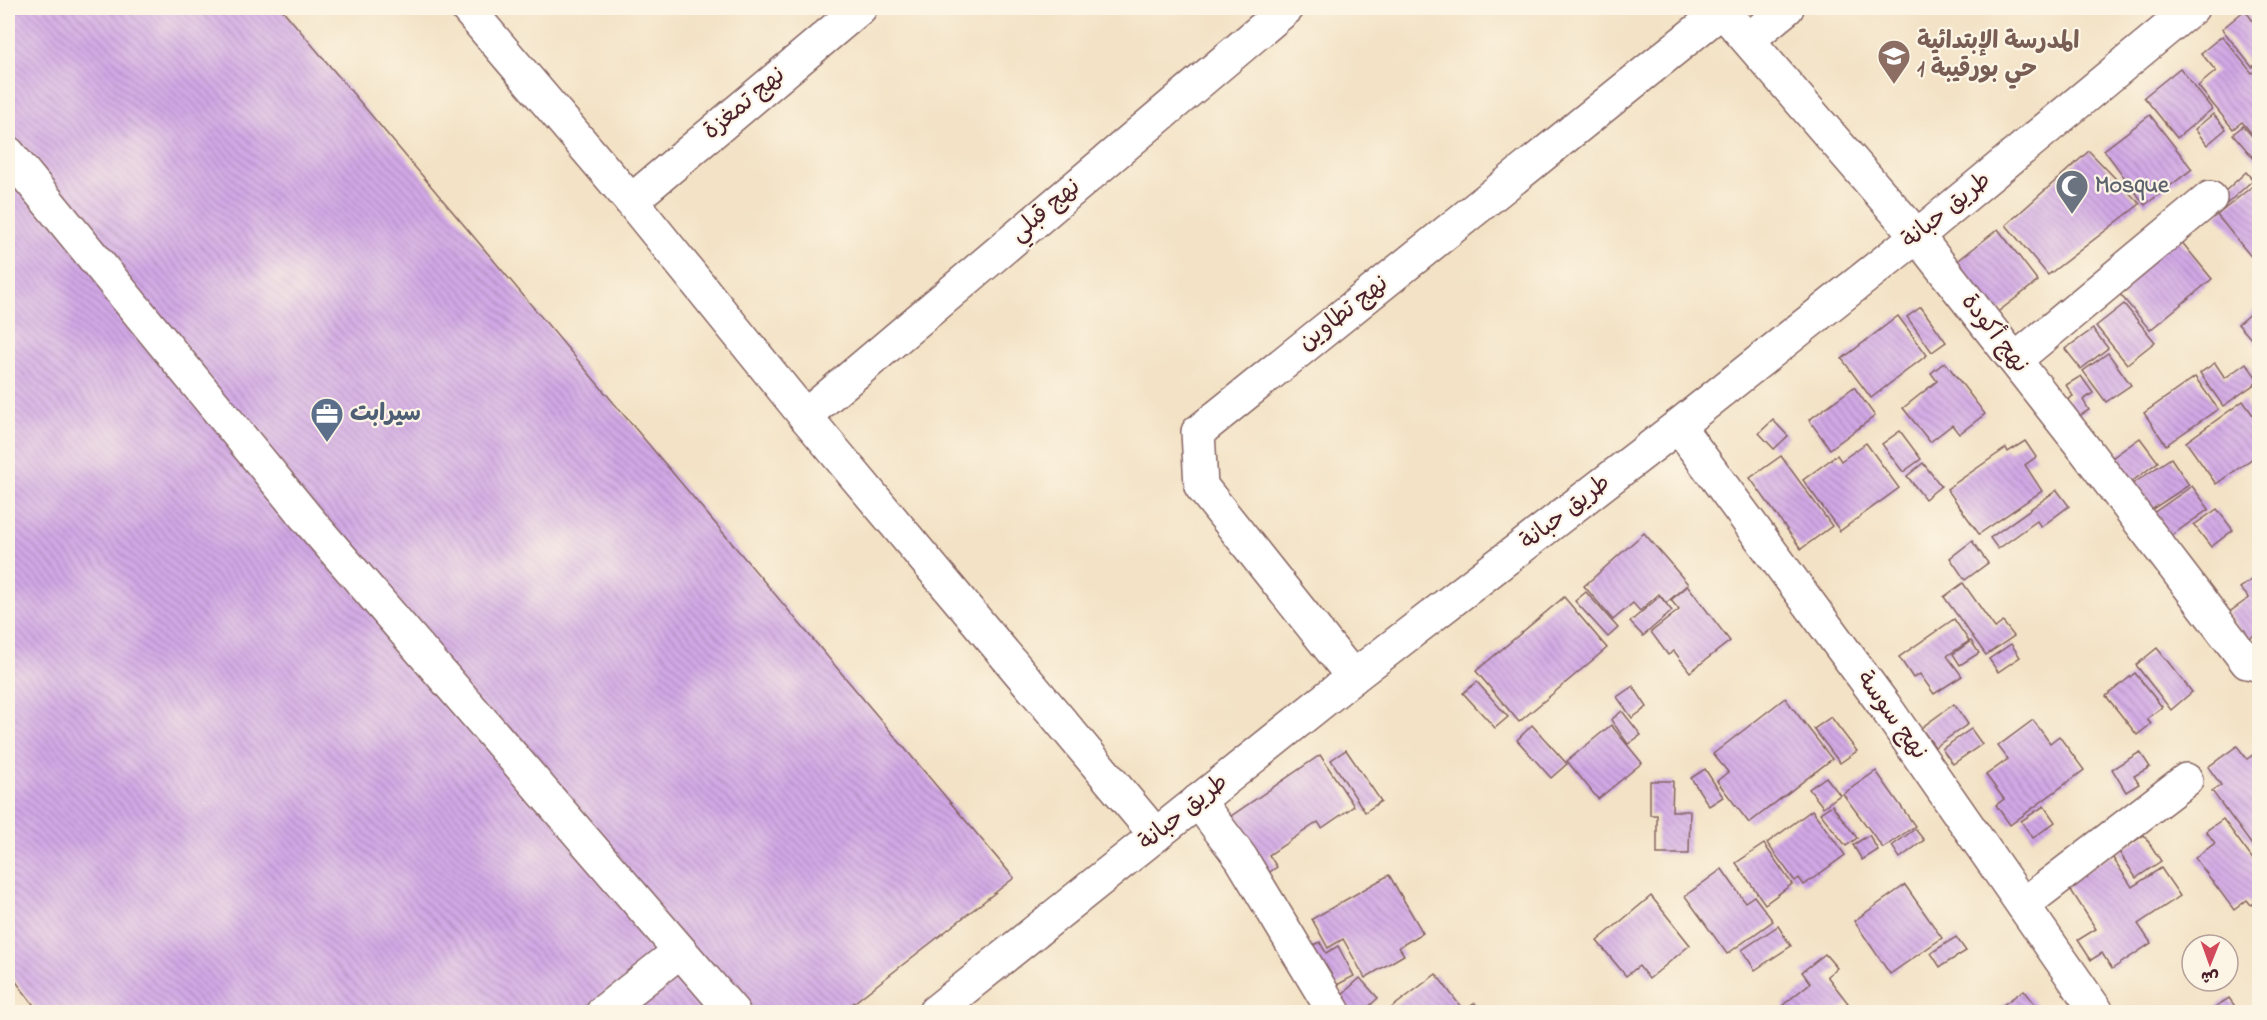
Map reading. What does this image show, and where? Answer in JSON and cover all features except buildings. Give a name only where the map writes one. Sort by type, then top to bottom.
[{"type":"street","points":[[467,8],[631,201],[805,416],[1156,835]]},
{"type":"street","name":"نهج تمغزة","points":[[631,201],[860,8]]},
{"type":"street","name":"نهج قبلي","points":[[805,416],[1287,8]]},
{"type":"street","points":[[1749,39],[1787,8]]},
{"type":"street","name":"طريق حبانة","points":[[935,1012],[1353,677],[1678,426],[1917,236],[2192,8]]},
{"type":"street","name":"نهج أكودة","points":[[1721,9],[1917,236],[2247,662],[2259,665]]},
{"type":"street","name":"نهج تطاوين","points":[[1353,677],[1201,486],[1198,432],[1721,9]]},
{"type":"street","points":[[8,153],[305,516],[733,1012]]},
{"type":"street","points":[[2015,360],[2210,198]]},
{"type":"street","name":"نهج سوسة","points":[[1678,426],[1884,705],[2097,1012]]},
{"type":"street","points":[[2023,905],[2186,780]]},
{"type":"street","points":[[1198,801],[1241,858],[1334,1012]]},
{"type":"street","points":[[603,1012],[680,951]]},
{"type":"place","name":"المدرسة الإبتدائية حي بورقيبة 1","points":[[1894,85]]},
{"type":"place","name":"Mosque","points":[[2072,215]]},
{"type":"place","name":"سيرابت","points":[[327,443]]}]
